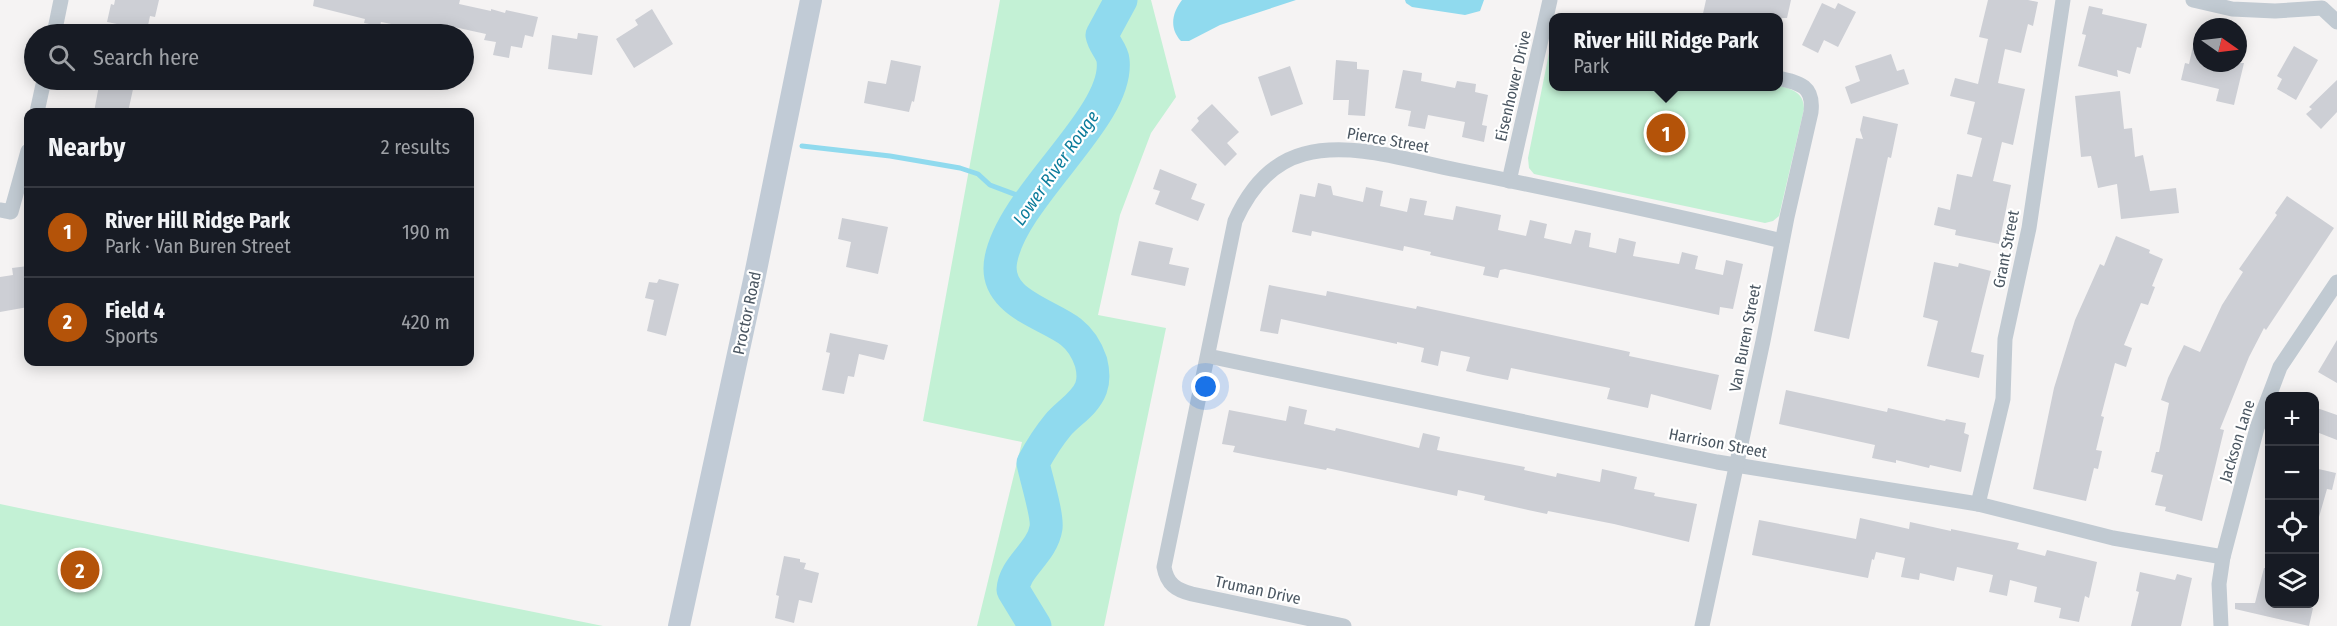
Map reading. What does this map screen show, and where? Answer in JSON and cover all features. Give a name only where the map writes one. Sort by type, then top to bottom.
[{"type":"street","points":[[56,24],[61,0]]},
{"type":"street","name":"Proctor Road","points":[[679,626],[754,280],[811,0]]},
{"type":"street","name":"Grant Street","points":[[1978,504],[2003,399],[2006,339],[2029,228],[2063,0]]},
{"type":"street","points":[[2193,0],[2232,9],[2275,11],[2323,4],[2337,22]]},
{"type":"street","name":"Eisenhower Drive","points":[[1509,181],[1549,26]]},
{"type":"street","name":"Van Buren Street","points":[[1702,626],[1812,102],[1810,94],[1800,83],[1783,79]]},
{"type":"street","points":[[38,108],[42,90]]},
{"type":"street","name":"Pierce Street","points":[[1169,581],[1164,567],[1235,221],[1257,184],[1268,173],[1290,159],[1317,151],[1347,149],[1509,181],[1782,241]]},
{"type":"street","points":[[0,210],[11,212],[24,165]]},
{"type":"street","name":"Jackson Lane","points":[[2221,626],[2219,584],[2223,557],[2258,428],[2280,367],[2337,282]]},
{"type":"street","name":"Harrison Street","points":[[1208,356],[1737,465],[1978,504],[2113,538],[2223,557]]},
{"type":"street","name":"Truman Drive","points":[[1169,581],[1174,588],[1192,594],[1344,626]]},
{"type":"green space","points":[[1000,0],[1151,0],[1176,97],[1151,133],[1120,215],[1098,315],[1166,328],[1104,626],[977,626],[1022,442],[923,421]]},
{"type":"green space","points":[[1549,53],[1549,91],[1783,91],[1783,87],[1800,95],[1804,104],[1779,216],[1765,223],[1534,174],[1529,168],[1528,158]]},
{"type":"green space","points":[[0,504],[38,512],[603,626],[0,626]]},
{"type":"water","points":[[1182,0],[1296,0],[1220,25],[1189,41],[1181,41],[1173,26],[1173,20]]},
{"type":"water","points":[[1405,0],[1484,0],[1480,11],[1465,15],[1412,7]]},
{"type":"building","points":[[115,0],[159,0],[155,17],[150,16],[148,24],[107,22],[111,4],[114,5]]},
{"type":"building","points":[[314,0],[460,0],[459,4],[491,11],[491,9],[505,13],[506,10],[538,17],[533,37],[525,35],[522,48],[511,46],[509,58],[493,55],[496,42],[484,40],[486,34],[474,31],[474,24],[381,22],[380,24],[369,24],[364,23],[365,19],[313,6]]},
{"type":"building","points":[[1706,0],[1791,0],[1787,18],[1783,18],[1783,13],[1703,13]]},
{"type":"building","points":[[1988,0],[2038,2],[2033,26],[2028,24],[2021,53],[2005,49],[1998,83],[2025,89],[2013,145],[2002,142],[1993,181],[2011,185],[1999,244],[1955,235],[1956,230],[1934,225],[1938,207],[1950,210],[1957,174],[1972,177],[1982,138],[1967,134],[1975,102],[1950,96],[1955,78],[1978,84],[1988,39],[1979,37]]},
{"type":"building","points":[[1822,3],[1835,9],[1838,3],[1856,12],[1838,47],[1824,40],[1818,53],[1802,45]]},
{"type":"building","points":[[2089,6],[2103,9],[2102,14],[2147,24],[2141,48],[2137,47],[2130,74],[2117,70],[2118,77],[2078,66],[2086,35],[2082,34]]},
{"type":"building","points":[[652,9],[673,44],[634,68],[616,39],[638,25],[635,20]]},
{"type":"building","points":[[578,33],[598,36],[592,75],[548,69],[552,35],[577,39]]},
{"type":"building","points":[[2193,46],[2193,72],[2242,72],[2234,105],[2216,101],[2219,89],[2181,80],[2185,63],[2189,64]]},
{"type":"building","points":[[2294,46],[2318,60],[2296,100],[2277,89],[2282,79],[2277,76]]},
{"type":"building","points":[[1891,54],[1897,71],[1904,69],[1909,84],[1851,104],[1845,87],[1860,81],[1855,66]]},
{"type":"building","points":[[891,60],[921,66],[914,102],[912,101],[909,112],[864,103],[868,81],[886,84]]},
{"type":"building","points":[[1336,60],[1357,62],[1357,69],[1369,70],[1365,116],[1348,115],[1349,100],[1333,100]]},
{"type":"building","points":[[1290,66],[1303,104],[1271,116],[1258,77]]},
{"type":"building","points":[[1403,70],[1422,73],[1421,81],[1455,88],[1457,81],[1476,84],[1475,92],[1488,95],[1482,125],[1487,126],[1484,142],[1462,137],[1465,122],[1428,115],[1425,129],[1408,126],[1411,111],[1395,108]]},
{"type":"building","points":[[2337,80],[2337,112],[2321,129],[2306,114],[2312,109],[2309,107]]},
{"type":"building","points":[[98,90],[133,90],[129,108],[95,108]]},
{"type":"building","points":[[2120,91],[2124,129],[2132,128],[2135,157],[2143,155],[2150,191],[2176,188],[2179,213],[2121,219],[2117,184],[2098,188],[2091,156],[2081,157],[2075,96]]},
{"type":"building","points":[[1212,104],[1239,132],[1227,143],[1237,154],[1225,166],[1191,130],[1199,121],[1197,118]]},
{"type":"building","points":[[1863,116],[1898,124],[1891,158],[1888,157],[1849,339],[1814,331],[1856,138],[1863,139],[1860,130]]},
{"type":"building","points":[[1160,169],[1197,184],[1191,199],[1205,204],[1198,221],[1155,204],[1160,191],[1153,189]]},
{"type":"building","points":[[1318,183],[1331,186],[1333,195],[1363,202],[1366,187],[1383,191],[1380,206],[1407,212],[1410,198],[1427,201],[1424,215],[1453,220],[1456,206],[1501,215],[1498,230],[1526,236],[1530,220],[1547,224],[1544,238],[1571,244],[1575,230],[1591,233],[1589,247],[1616,253],[1619,238],[1636,242],[1633,256],[1679,264],[1682,252],[1698,256],[1695,269],[1723,275],[1726,260],[1743,264],[1733,309],[1720,307],[1719,315],[1505,269],[1500,270],[1498,278],[1483,275],[1485,267],[1430,255],[1431,252],[1404,246],[1403,251],[1312,231],[1311,236],[1292,232],[1300,194],[1315,197]]},
{"type":"building","points":[[2287,196],[2334,228],[2266,330],[2264,328],[2249,357],[2220,429],[2224,430],[2202,521],[2165,511],[2166,507],[2155,505],[2163,475],[2151,472],[2156,452],[2159,452],[2169,403],[2161,400],[2168,378],[2184,345],[2200,352],[2222,305],[2243,272],[2239,269],[2277,215],[2275,213]]},
{"type":"building","points":[[842,218],[888,227],[878,274],[846,267],[851,242],[838,239]]},
{"type":"building","points":[[2116,236],[2150,250],[2149,253],[2163,259],[2152,286],[2155,287],[2148,305],[2141,303],[2124,345],[2132,348],[2126,367],[2115,363],[2101,416],[2104,417],[2096,450],[2102,451],[2098,469],[2094,468],[2086,501],[2033,489],[2054,388],[2075,320],[2100,264],[2104,266]]},
{"type":"building","points":[[1139,241],[1173,248],[1169,264],[1189,268],[1185,286],[1131,275]]},
{"type":"building","points":[[1934,262],[1958,267],[1959,263],[1991,271],[1971,352],[1984,355],[1979,378],[1927,366],[1938,321],[1923,317]]},
{"type":"building","points":[[24,266],[24,308],[0,312],[0,277],[13,275],[12,268]]},
{"type":"building","points":[[659,279],[679,284],[666,336],[647,331],[654,300],[645,298],[649,282],[657,283]]},
{"type":"building","points":[[1269,285],[1326,296],[1327,291],[1416,309],[1417,306],[1630,352],[1629,356],[1719,375],[1711,410],[1651,394],[1648,408],[1607,399],[1610,388],[1511,368],[1508,380],[1483,375],[1466,371],[1470,357],[1441,351],[1438,366],[1421,362],[1424,348],[1281,319],[1278,334],[1260,331]]},
{"type":"building","points":[[830,333],[888,345],[884,360],[859,354],[854,377],[848,376],[844,394],[822,390],[830,353],[826,352]]},
{"type":"building","points":[[2337,340],[2337,383],[2318,372]]},
{"type":"building","points":[[1786,390],[1887,412],[1888,408],[1945,421],[1946,419],[1966,423],[1964,433],[1969,435],[1961,472],[1930,465],[1929,468],[1896,460],[1896,463],[1872,458],[1875,445],[1779,424]]},
{"type":"building","points":[[1289,406],[1307,410],[1304,424],[1335,431],[1336,428],[1419,448],[1423,433],[1440,437],[1437,450],[1525,467],[1524,470],[1556,477],[1557,473],[1600,482],[1602,469],[1637,477],[1634,489],[1655,493],[1654,496],[1697,504],[1689,542],[1614,524],[1548,511],[1547,514],[1528,510],[1484,500],[1485,496],[1458,490],[1457,496],[1327,468],[1326,470],[1233,452],[1235,446],[1222,444],[1229,410],[1286,421]]},
{"type":"building","points":[[2319,409],[2337,415],[2337,440],[2319,433]]},
{"type":"building","points":[[2319,469],[2336,473],[2332,490],[2327,489],[2319,517]]},
{"type":"building","points":[[1860,518],[1909,529],[1910,522],[1951,531],[1951,529],[2019,543],[2017,549],[2045,556],[2047,550],[2097,562],[2089,598],[2085,596],[2079,622],[2059,618],[2061,608],[2034,602],[2037,587],[2010,580],[2007,596],[1989,592],[1993,575],[1957,567],[1954,581],[1920,573],[1919,580],[1901,577],[1905,558],[1876,552],[1868,578],[1752,555],[1759,520],[1856,539]]},
{"type":"building","points":[[784,556],[800,559],[800,562],[806,563],[804,569],[819,573],[812,603],[799,600],[794,623],[775,618],[779,596],[776,595]]},
{"type":"building","points":[[2265,568],[2265,608],[2313,608],[2309,626],[2235,609],[2235,603],[2255,603]]},
{"type":"building","points":[[2140,572],[2175,580],[2177,574],[2192,578],[2181,626],[2131,626],[2139,592],[2136,591]]},
{"type":"waterway","name":"Lower River Rouge","points":[[1035,626],[1013,590],[1018,574],[1039,545],[1046,528],[1044,506],[1033,463],[1054,430],[1088,394],[1092,385],[1093,372],[1087,353],[1074,335],[1023,305],[1013,296],[1005,286],[1000,274],[1001,259],[1010,234],[1025,208],[1100,106],[1111,82],[1113,60],[1102,35],[1121,0]]},
{"type":"waterway","points":[[802,146],[890,156],[960,168],[978,174],[990,185],[1030,200]]},
{"type":"place","name":"River Hill Ridge Park","points":[[1666,133]]},
{"type":"place","name":"Field 4","points":[[80,570]]}]
